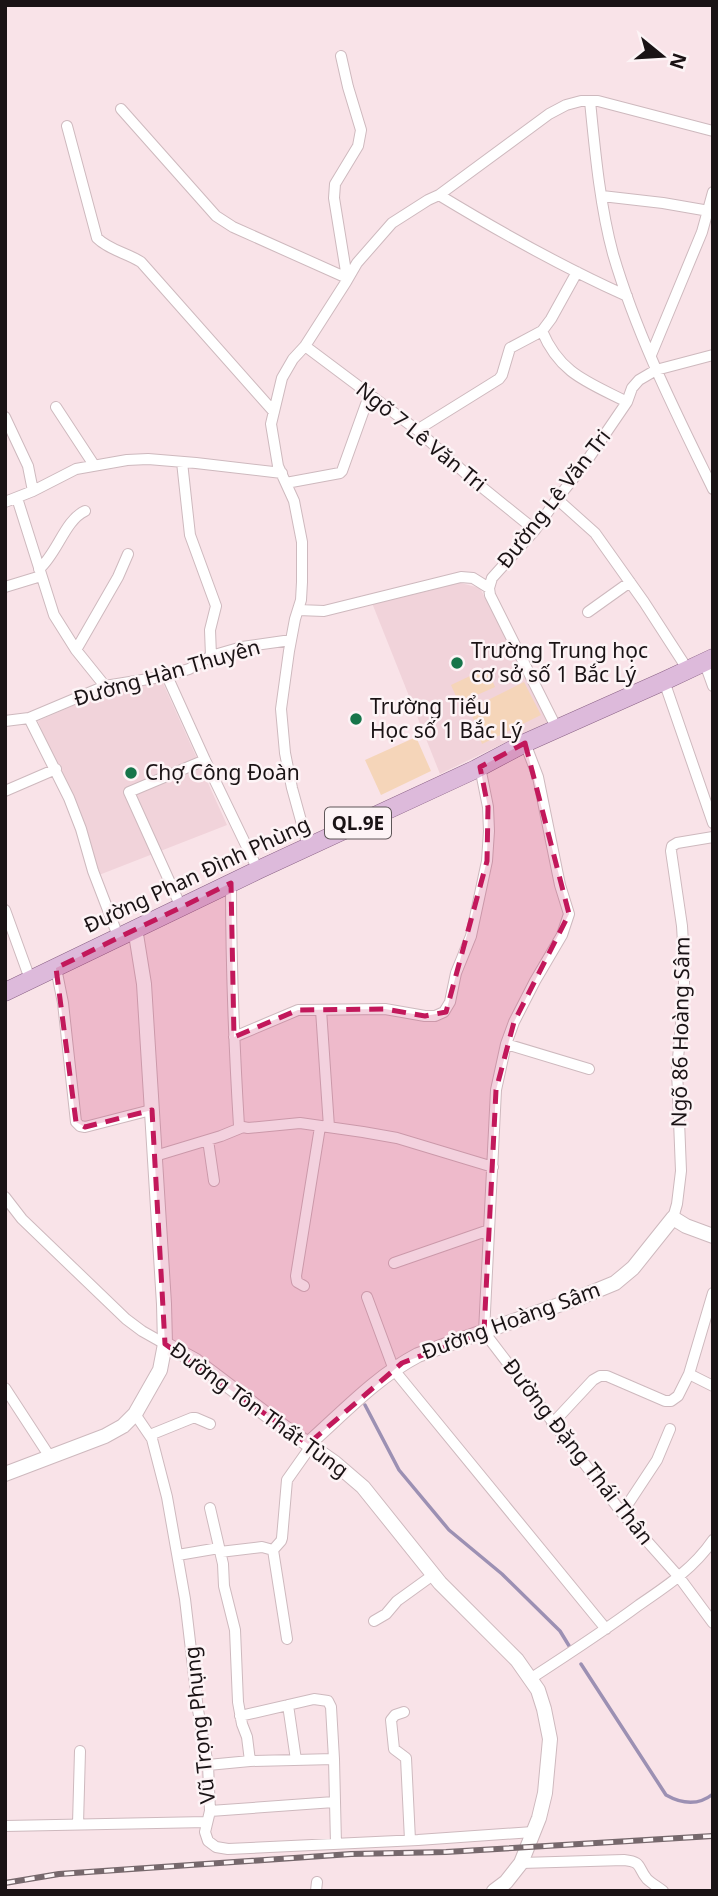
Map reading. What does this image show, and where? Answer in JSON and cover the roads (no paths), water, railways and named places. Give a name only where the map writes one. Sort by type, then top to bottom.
[{"type":"main road","name":"Đường Phan Đình Phùng","points":[[5,992],[126,932],[480,767],[525,743],[709,659]]},
{"type":"street","points":[[341,56],[361,130],[358,146],[340,175],[334,191],[347,278]]},
{"type":"street","points":[[308,846],[285,753],[281,709],[302,582],[302,542],[294,501],[278,466],[271,424],[282,378],[347,278],[392,223],[439,194],[549,114],[566,105],[590,101],[713,131]]},
{"type":"street","points":[[590,101],[610,240],[627,296],[656,370],[713,489]]},
{"type":"street","points":[[121,109],[216,216],[233,227],[347,278]]},
{"type":"street","points":[[67,126],[97,238],[141,262],[274,412]]},
{"type":"street","points":[[651,355],[702,232],[713,192]]},
{"type":"street","points":[[439,194],[493,228],[627,296]]},
{"type":"street","points":[[602,196],[709,211]]},
{"type":"street","points":[[417,430],[499,379],[510,348],[541,331],[551,319],[577,272]]},
{"type":"street","points":[[541,331],[553,353],[574,375],[627,402]]},
{"type":"street","name":"Ngõ 7 Lê Văn Tri","points":[[305,346],[417,430],[473,480],[536,530]]},
{"type":"street","name":"Đường Lê Văn Tri","points":[[557,729],[500,617],[488,588],[492,578],[536,530],[584,465],[639,380],[656,370],[713,355]]},
{"type":"street","points":[[5,502],[33,491],[76,468],[127,460],[183,462],[284,478],[340,473],[370,393]]},
{"type":"street","points":[[56,407],[93,465]]},
{"type":"street","points":[[5,417],[28,466],[33,491]]},
{"type":"street","points":[[183,462],[190,536],[216,606],[210,631],[211,656]]},
{"type":"street","points":[[17,498],[54,615],[76,650],[105,686]]},
{"type":"street","points":[[557,499],[595,533],[688,670]]},
{"type":"street","points":[[5,587],[40,573],[75,517],[85,512]]},
{"type":"street","points":[[76,650],[118,577],[128,554]]},
{"type":"street","points":[[298,610],[324,611],[461,577],[473,578],[488,588]]},
{"type":"street","points":[[588,612],[630,582]]},
{"type":"street","name":"Đường Hàn Thuyên","points":[[5,721],[29,718],[105,686],[167,676],[189,669],[211,656],[291,640]]},
{"type":"street","points":[[709,659],[713,686]]},
{"type":"street","points":[[167,676],[258,870]]},
{"type":"street","points":[[664,681],[713,823]]},
{"type":"street","points":[[29,718],[56,769],[81,829],[93,871],[126,932]]},
{"type":"street","points":[[484,1332],[496,1090],[513,1021],[562,935],[569,914],[538,777],[525,743]]},
{"type":"street","points":[[181,906],[129,792],[205,760]]},
{"type":"street","points":[[234,1037],[298,1010],[375,1009],[420,1016],[444,1013],[471,936],[487,860],[488,807],[480,767]]},
{"type":"street","points":[[5,791],[56,769]]},
{"type":"street","name":"Ngõ 86 Hoàng Sâm","points":[[673,1219],[681,1171],[677,1070],[684,960],[671,846],[713,837]]},
{"type":"street","points":[[231,883],[230,963],[239,1126],[248,1128],[300,1123],[397,1138],[493,1167]]},
{"type":"street","points":[[5,910],[30,979]]},
{"type":"street","name":"Đường Tôn Thất Tùng","points":[[126,932],[144,984],[165,1344],[196,1361],[335,1463],[363,1487],[433,1575],[517,1660],[538,1690],[550,1739],[545,1793],[539,1818],[520,1863],[506,1882],[494,1891]]},
{"type":"street","points":[[56,968],[63,1003],[76,1122],[85,1127],[151,1110]]},
{"type":"street","points":[[304,1286],[297,1282],[296,1276],[325,1127],[321,1010]]},
{"type":"street","points":[[506,1044],[589,1069]]},
{"type":"street","points":[[155,1156],[243,1126]]},
{"type":"street","points":[[208,1140],[214,1181]]},
{"type":"street","points":[[5,1197],[22,1219],[126,1319],[165,1344],[160,1370],[135,1415],[123,1426],[105,1436],[5,1474]]},
{"type":"street","points":[[673,1219],[713,1236]]},
{"type":"street","name":"Đường Hoàng Sâm","points":[[309,1445],[394,1370],[418,1355],[615,1283],[633,1268],[673,1219]]},
{"type":"street","points":[[394,1263],[489,1230]]},
{"type":"street","points":[[552,1423],[600,1376],[607,1376],[665,1401],[671,1401],[678,1396],[689,1374],[713,1293]]},
{"type":"street","points":[[367,1297],[394,1370],[606,1629]]},
{"type":"street","name":"Đường Đặng Thái Thân","points":[[484,1332],[622,1513],[680,1577],[713,1623]]},
{"type":"street","points":[[689,1374],[713,1385]]},
{"type":"street","points":[[5,1388],[50,1457]]},
{"type":"street","name":"Vũ Trọng Phụng","points":[[135,1415],[150,1435],[167,1497],[178,1555],[198,1710],[208,1765],[208,1817],[205,1832],[208,1841],[216,1847],[249,1848],[533,1832]]},
{"type":"street","points":[[150,1435],[192,1418],[210,1424]]},
{"type":"street","points":[[622,1513],[657,1460],[670,1429]]},
{"type":"street","points":[[273,1550],[282,1538],[287,1480],[309,1445]]},
{"type":"street","points":[[210,1508],[235,1630],[240,1716],[247,1737],[250,1761]]},
{"type":"street","points":[[530,1679],[680,1577],[713,1540]]},
{"type":"street","points":[[178,1555],[262,1547],[273,1550]]},
{"type":"street","points":[[273,1550],[287,1639]]},
{"type":"street","points":[[374,1621],[433,1575]]},
{"type":"street","points":[[240,1716],[314,1699],[328,1701],[331,1707],[334,1759],[336,1844]]},
{"type":"street","points":[[288,1705],[296,1760]]},
{"type":"street","points":[[404,1712],[395,1715],[391,1720],[394,1749],[406,1758],[410,1840]]},
{"type":"street","points":[[78,1824],[80,1751]]},
{"type":"street","points":[[208,1765],[334,1759]]},
{"type":"street","points":[[5,1826],[208,1817],[334,1801]]},
{"type":"street","points":[[520,1863],[631,1861],[640,1865],[646,1878],[663,1891]]},
{"type":"waterway","points":[[365,1405],[399,1470],[449,1530],[502,1574],[560,1631],[571,1649]]},
{"type":"waterway","points":[[581,1664],[666,1795],[678,1800],[696,1802],[713,1794]]},
{"type":"railway","points":[[5,1883],[59,1874],[351,1854],[446,1852],[713,1836]]},
{"type":"place","name":"Trường Trung học cơ sở số 1 Bắc Lý","points":[[457,663]]},
{"type":"place","name":"Trường Tiểu Học số 1 Bắc Lý","points":[[356,719]]},
{"type":"place","name":"Chợ Công Đoàn","points":[[131,773]]}]
